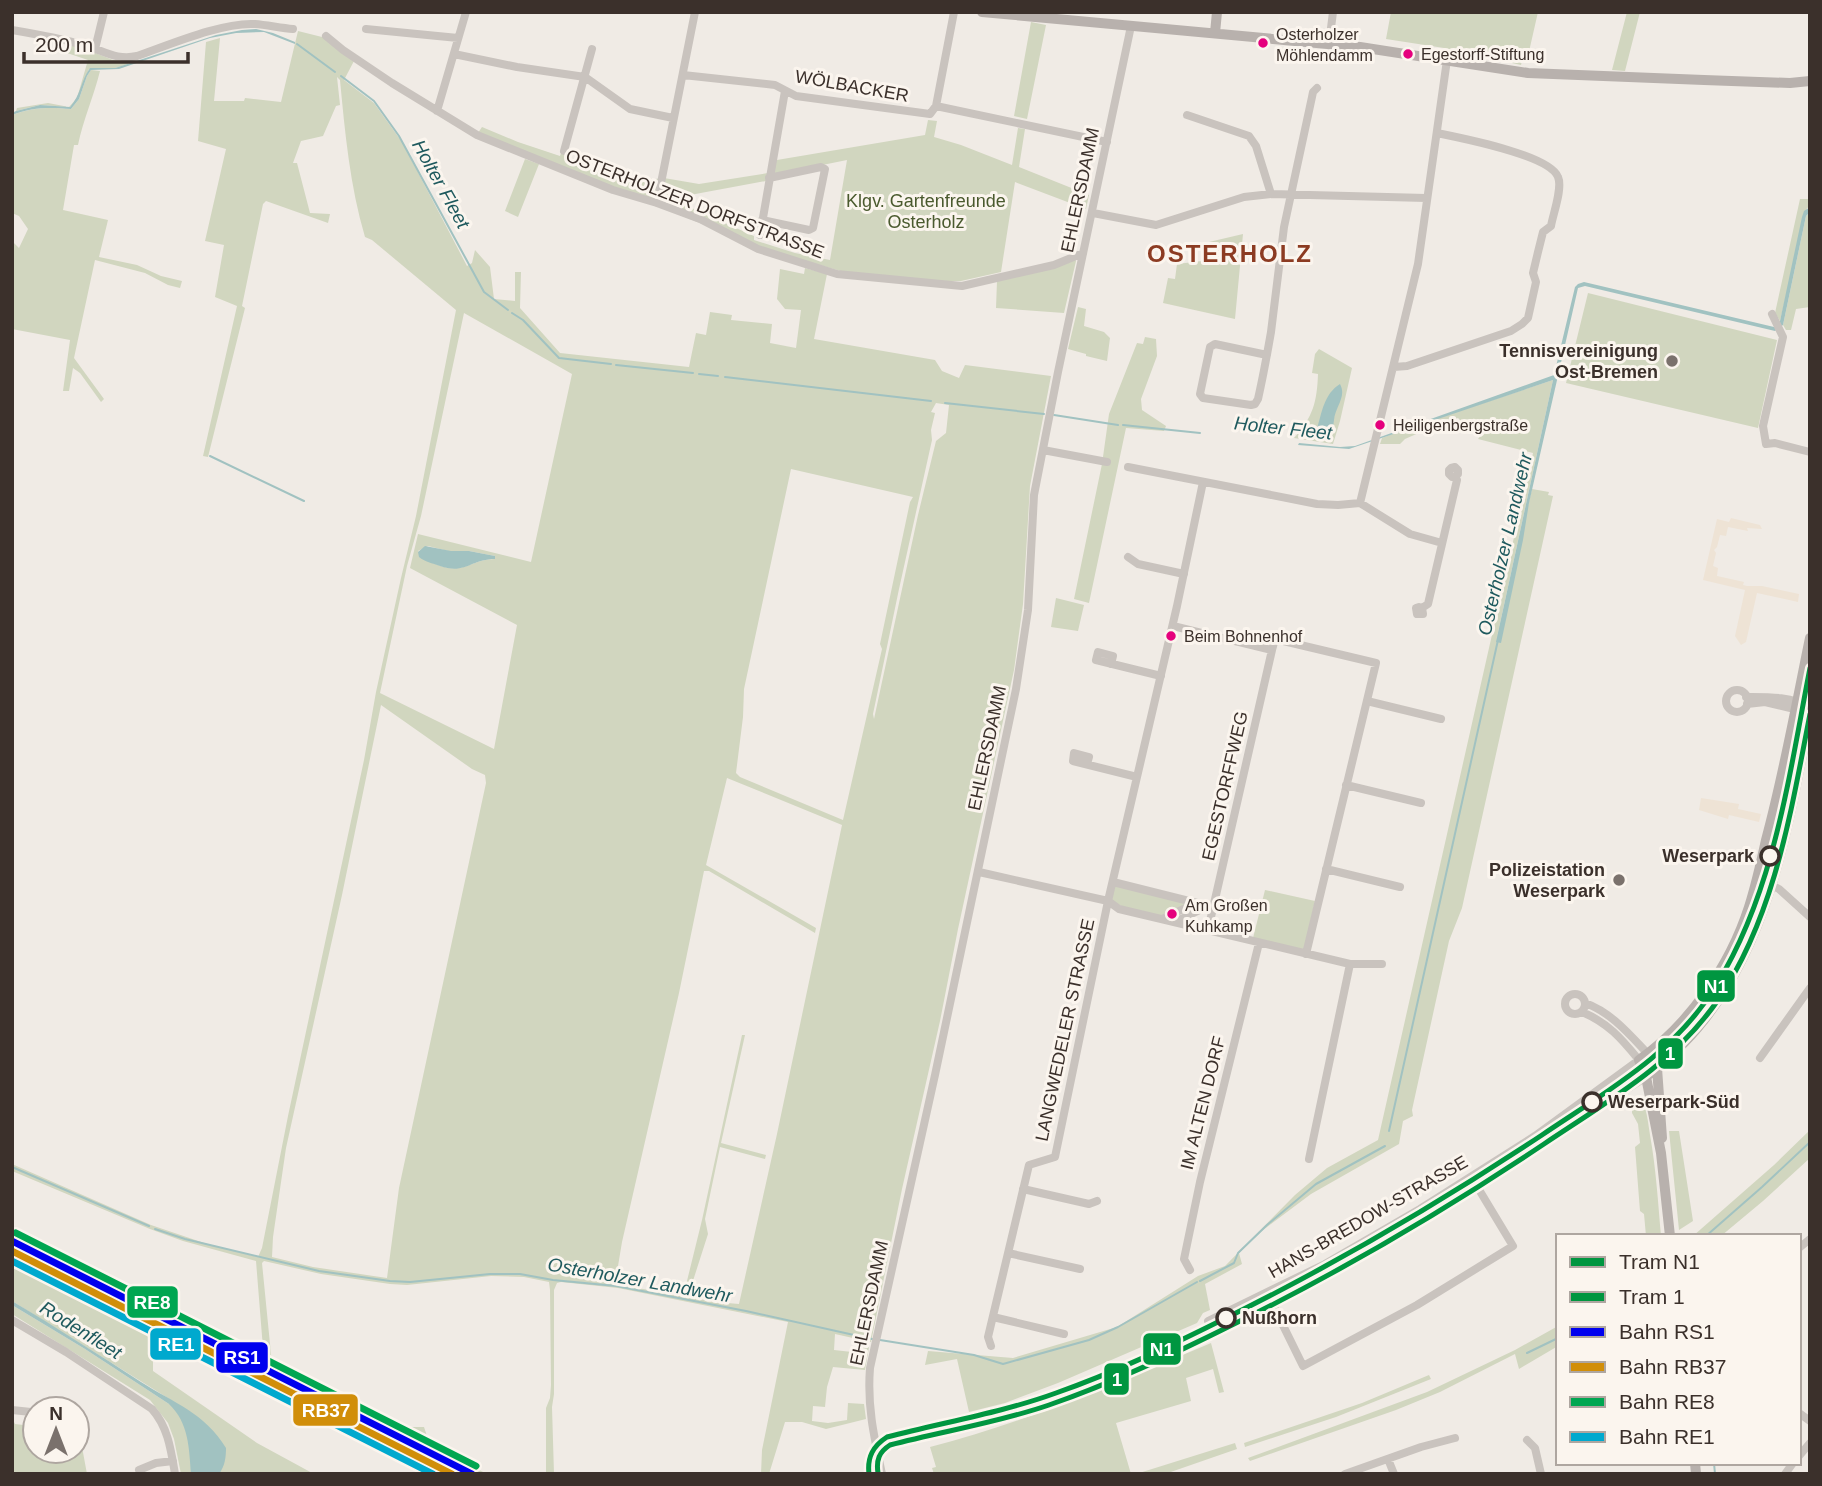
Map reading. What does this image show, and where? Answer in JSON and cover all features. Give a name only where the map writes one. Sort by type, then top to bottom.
[{"type":"main road","points":[[982,12],[1329,44],[1528,73],[1810,84]]},
{"type":"main road","points":[[1215,33],[1217,12]]},
{"type":"main road","name":"HANS-BREDOW-STRASSE","points":[[1639,1060],[1673,1031],[1697,1002],[1717,975],[1741,929],[1782,781],[1810,638]]},
{"type":"main road","name":"HANS-BREDOW-STRASSE","points":[[1646,1077],[1703,1022],[1729,983],[1747,947],[1771,885],[1787,825],[1810,715]]},
{"type":"main road","points":[[1648,1054],[1657,1068],[1661,1153]]},
{"type":"main road","points":[[1639,1060],[1646,1077],[1661,1153],[1670,1233]]},
{"type":"street","points":[[96,49],[104,12]]},
{"type":"street","points":[[437,111],[466,12]]},
{"type":"street","points":[[656,203],[695,12]]},
{"type":"street","points":[[934,109],[954,12]]},
{"type":"street","points":[[1329,44],[1333,12]]},
{"type":"street","points":[[12,30],[126,58],[240,24],[293,30]]},
{"type":"street","name":"EHLERSDAMM","points":[[882,1474],[870,1420],[870,1368],[979,872],[1016,689],[1029,594],[1034,495],[1131,26]]},
{"type":"street","points":[[366,29],[458,38]]},
{"type":"street","name":"OSTERHOLZER DORFSTRASSE","points":[[326,36],[362,63],[477,135],[613,190],[699,219],[758,248],[803,264],[845,275],[962,286],[1054,265],[1083,253]]},
{"type":"street","points":[[565,150],[592,48]]},
{"type":"street","points":[[454,54],[517,68],[585,77],[631,109],[673,118]]},
{"type":"street","points":[[1360,503],[1418,264],[1447,60]]},
{"type":"street","name":"WÖLBACKER","points":[[683,75],[775,85],[796,96],[927,114],[934,109],[1107,142]]},
{"type":"street","points":[[1267,355],[1215,344],[1210,347],[1200,394],[1207,399],[1255,404],[1267,355],[1271,332],[1279,253],[1313,92],[1317,88]]},
{"type":"street","points":[[760,235],[785,90]]},
{"type":"street","points":[[1187,115],[1249,136],[1256,146],[1271,194]]},
{"type":"street","points":[[1394,367],[1407,366],[1511,331],[1528,318],[1536,282],[1533,273],[1543,232],[1551,226],[1559,187],[1560,180],[1556,174],[1536,160],[1437,133]]},
{"type":"street","points":[[762,220],[809,230],[813,228],[825,169],[821,167],[769,178]]},
{"type":"street","points":[[1093,213],[1156,225],[1244,197],[1271,194],[1426,198]]},
{"type":"street","points":[[1774,318],[1783,337],[1763,426],[1766,444],[1775,443],[1810,452]]},
{"type":"street","points":[[1043,450],[1107,462]]},
{"type":"street","points":[[1128,467],[1317,505],[1360,503],[1410,534],[1442,542]]},
{"type":"street","points":[[1422,608],[1428,604],[1457,480],[1455,477]]},
{"type":"street","points":[[1108,901],[1173,626],[1203,482]]},
{"type":"street","points":[[1128,556],[1138,564],[1184,574]]},
{"type":"street","points":[[1173,626],[1272,650],[1275,639],[1376,663],[1306,954]]},
{"type":"street","name":"EGESTORFFWEG","points":[[1208,930],[1210,906],[1272,650]]},
{"type":"street","points":[[1111,664],[1161,676]]},
{"type":"street","points":[[1747,700],[1768,697],[1796,706],[1805,704],[1810,708]]},
{"type":"street","points":[[1367,701],[1441,719]]},
{"type":"street","points":[[1087,764],[1138,777]]},
{"type":"street","points":[[1346,785],[1421,803]]},
{"type":"street","points":[[1326,869],[1400,887]]},
{"type":"street","points":[[979,872],[1108,901],[1119,909],[1306,954],[1350,964],[1382,964]]},
{"type":"street","points":[[1113,882],[1210,906]]},
{"type":"street","points":[[1771,885],[1810,917]]},
{"type":"street","name":"LANGWEDELER STRASSE","points":[[991,1346],[988,1337],[1029,1165],[1055,1157],[1108,901]]},
{"type":"street","points":[[1161,919],[1196,903]]},
{"type":"street","points":[[1175,922],[1210,906]]},
{"type":"street","name":"IM ALTEN DORF","points":[[1190,1270],[1184,1259],[1200,1182],[1259,943]]},
{"type":"street","points":[[1309,1159],[1350,964]]},
{"type":"street","points":[[1760,1058],[1810,988]]},
{"type":"street","points":[[1639,1060],[1602,1021],[1582,1012],[1570,1013],[1565,1006],[1569,996],[1582,996],[1586,1003],[1621,1026],[1648,1054]]},
{"type":"street","points":[[1582,1012],[1586,1003]]},
{"type":"street","name":"HANS-BREDOW-STRASSE","points":[[1639,1060],[1562,1118],[1420,1209],[1325,1264],[1208,1321],[1213,1335],[1381,1243],[1476,1186],[1646,1077]]},
{"type":"street","points":[[1272,1303],[1303,1366],[1417,1305],[1513,1246],[1471,1178]]},
{"type":"street","points":[[1023,1189],[1089,1204],[1097,1201]]},
{"type":"street","points":[[1008,1253],[1080,1269]]},
{"type":"street","points":[[993,1317],[1064,1334]]},
{"type":"street","points":[[12,1320],[75,1357],[152,1409],[167,1433],[175,1474]]},
{"type":"street","points":[[1345,1474],[1455,1438]]},
{"type":"street","points":[[1527,1440],[1535,1448],[1541,1474]]},
{"type":"street","points":[[1388,1459],[1394,1474]]},
{"type":"street","points":[[139,1470],[156,1463],[173,1461]]},
{"type":"green space","points":[[1391,12],[1538,12],[1528,56],[1523,57],[1521,65],[1444,48],[1386,39]]},
{"type":"green space","points":[[1627,12],[1640,12],[1625,71],[1612,70]]},
{"type":"green space","points":[[1031,22],[1046,25],[1027,119],[1014,116]]},
{"type":"green space","points":[[298,31],[326,38],[354,61],[344,80],[374,103],[402,142],[467,266],[472,263],[475,250],[490,267],[494,299],[515,301],[515,272],[521,272],[520,308],[560,353],[689,367],[696,333],[706,335],[710,312],[732,315],[731,320],[772,324],[770,343],[796,348],[801,310],[785,309],[777,299],[780,269],[804,274],[805,268],[827,274],[814,339],[935,360],[942,371],[959,378],[965,365],[1051,376],[1030,486],[1023,604],[1014,670],[871,1342],[835,1334],[834,1350],[852,1352],[857,1348],[869,1347],[865,1370],[833,1367],[825,1407],[813,1406],[812,1421],[828,1423],[847,1420],[848,1403],[864,1404],[866,1419],[826,1429],[802,1422],[785,1422],[769,1474],[761,1474],[762,1450],[788,1322],[618,1288],[557,1283],[554,1290],[552,1407],[554,1474],[546,1474],[546,1408],[551,1385],[549,1282],[524,1277],[491,1276],[407,1285],[390,1284],[321,1274],[264,1261],[262,1263],[272,1364],[397,1427],[424,1427],[434,1447],[487,1474],[479,1474],[12,1238],[12,1233],[264,1361],[256,1261],[150,1229],[12,1171],[12,1164],[151,1225],[210,1245],[258,1257],[262,1248],[376,692],[416,516],[456,310],[365,237],[352,179],[340,80],[337,77],[340,105],[336,106],[323,136],[301,141],[293,163],[297,163],[310,213],[330,214],[328,223],[266,201],[263,204],[242,306],[245,308],[208,457],[203,456],[237,306],[215,297],[224,245],[205,241],[226,149],[198,141],[206,42],[220,38],[214,101],[244,101],[245,98],[281,102]],"holes":[[[464,313],[572,374],[531,562],[418,534],[410,568],[517,625],[494,749],[380,693],[407,566],[421,516]],[[936,403],[949,405],[946,433],[936,441],[918,515],[874,719],[932,440],[935,413],[931,412]],[[791,469],[913,497],[843,820],[736,773],[744,689]],[[428,546],[495,556],[494,559],[456,568],[426,559],[418,551]],[[381,705],[472,769],[485,775],[486,783],[399,1188],[387,1278],[313,1267],[272,1257],[286,1148],[342,895]],[[727,778],[842,825],[777,1134],[739,1304],[615,1284],[704,871],[709,871],[815,933],[816,928],[706,865]]]},
{"type":"green space","points":[[66,44],[113,60],[127,61],[128,64],[115,68],[89,69],[78,98],[69,107],[77,98],[88,60],[64,52]]},
{"type":"green space","points":[[91,70],[100,71],[78,145],[74,145],[63,210],[108,220],[99,257],[137,265],[161,276],[182,281],[180,288],[145,273],[95,260],[74,358],[104,399],[101,402],[80,373],[73,368],[69,391],[63,391],[70,340],[12,329],[12,241],[19,248],[28,229],[19,216],[12,213],[12,115],[42,108],[71,109],[79,99]]},
{"type":"green space","points":[[48,103],[68,107],[40,105],[16,111],[17,108]]},
{"type":"green space","name":"Klgv. Gartenfreunde Osterholz","points":[[928,120],[937,121],[934,137],[1012,165],[1018,128],[1025,129],[1019,167],[1089,195],[1086,209],[1015,182],[1001,272],[961,281],[932,281],[844,272],[764,249],[478,133],[482,127],[560,156],[563,147],[570,150],[567,161],[616,176],[664,178],[699,184],[768,173],[771,161],[925,135]],"holes":[[[847,160],[830,260],[795,253],[754,240],[754,236],[687,206],[690,195],[766,181],[773,175]]]},
{"type":"green space","points":[[525,159],[539,164],[518,217],[505,211]]},
{"type":"green space","points":[[1800,199],[1810,199],[1810,207],[1807,208],[1780,321],[1775,313]]},
{"type":"green space","points":[[1810,212],[1810,307],[1796,309],[1791,330],[1786,330],[1783,325],[1806,216]]},
{"type":"green space","points":[[1243,234],[1235,319],[1163,303],[1168,278],[1175,279],[1177,264],[1210,260],[1209,242]]},
{"type":"green space","points":[[1075,259],[1064,313],[996,308],[997,281]]},
{"type":"green space","name":"Tennisvereinigung Ost-Bremen","points":[[1588,293],[1777,340],[1758,428],[1566,383]]},
{"type":"green space","points":[[1078,307],[1086,309],[1084,326],[1104,332],[1110,338],[1107,361],[1068,349]]},
{"type":"green space","points":[[1145,337],[1156,339],[1157,356],[1141,399],[1142,410],[1166,426],[1164,431],[1126,428],[1089,603],[1074,599],[1102,464],[1109,414],[1137,343],[1143,344]]},
{"type":"green space","points":[[1319,349],[1352,368],[1333,444],[1294,438],[1310,416],[1315,401],[1318,374],[1312,373],[1315,354]]},
{"type":"green space","points":[[1553,380],[1496,642],[1532,489],[1549,492],[1548,495],[1553,496],[1462,908],[1449,941],[1412,1110],[1413,1116],[1403,1121],[1399,1144],[1311,1194],[1263,1230],[1239,1253],[1242,1264],[1205,1284],[1210,1310],[1203,1313],[1197,1323],[1058,1383],[1005,1403],[969,1412],[957,1359],[925,1365],[928,1351],[1013,1358],[1117,1327],[1198,1276],[1225,1266],[1295,1195],[1327,1168],[1378,1140],[1533,453],[1478,439],[1483,433],[1477,430],[1473,433],[1458,418],[1429,426],[1430,428],[1400,444],[1380,444],[1382,438],[1405,429]]},
{"type":"green space","points":[[1056,598],[1084,605],[1078,631],[1051,627]]},
{"type":"green space","points":[[1115,887],[1189,903],[1162,916],[1125,908],[1111,900]]},
{"type":"green space","points":[[1265,890],[1315,901],[1304,950],[1253,938]]},
{"type":"green space","points":[[742,1035],[745,1035],[721,1143],[766,1155],[765,1159],[720,1147],[705,1219],[708,1234],[691,1287],[686,1285]]},
{"type":"green space","points":[[1640,1097],[1647,1115],[1661,1234],[1646,1234],[1644,1214],[1640,1211],[1635,1147],[1640,1143],[1638,1124],[1632,1107]]},
{"type":"green space","points":[[1810,1130],[1810,1158],[1763,1201],[1723,1234],[1695,1234]]},
{"type":"green space","points":[[1669,1131],[1679,1131],[1693,1221],[1679,1230]]},
{"type":"green space","points":[[12,1249],[459,1474],[451,1474],[301,1398],[269,1392],[246,1369],[161,1329],[153,1352],[153,1371],[257,1443],[314,1474],[181,1474],[168,1423],[150,1400],[12,1314],[12,1305],[169,1404],[171,1400],[12,1301]]},
{"type":"green space","points":[[1556,1327],[1556,1347],[1519,1369],[1515,1354],[1440,1392],[1396,1410],[1250,1461],[1248,1458],[1427,1392]]},
{"type":"green space","points":[[1211,1343],[1224,1392],[1219,1393],[1213,1369],[1186,1378],[1191,1401],[1116,1423],[1131,1474],[934,1474],[932,1468],[936,1467],[930,1447],[1002,1426]]},
{"type":"green space","points":[[1429,1375],[1431,1379],[1336,1417],[1245,1447],[1244,1443],[1362,1403]]},
{"type":"green space","points":[[12,1418],[15,1424],[21,1425],[21,1465],[85,1465],[87,1474],[12,1474]]},
{"type":"green space","points":[[1235,1443],[1237,1449],[1165,1474],[1136,1474]]},
{"type":"shaded area","points":[[1731,518],[1760,525],[1762,529],[1747,528],[1748,531],[1728,527],[1726,536],[1720,535],[1714,550],[1716,553],[1713,566],[1718,568],[1717,576],[1744,582],[1743,585],[1747,586],[1762,586],[1799,594],[1798,602],[1757,593],[1746,642],[1741,645],[1735,636],[1745,590],[1703,580],[1717,519],[1729,522]]},
{"type":"shaded area","points":[[1701,798],[1739,804],[1738,809],[1761,814],[1759,822],[1729,815],[1728,819],[1699,810]]},
{"type":"water","points":[[256,29],[273,33],[295,44],[264,32],[210,38],[119,69],[91,70],[79,99],[71,109],[41,108],[12,115],[16,111],[40,105],[70,107],[90,68],[115,68],[216,35]]},
{"type":"water","points":[[1810,207],[1783,325],[1775,331],[1585,286],[1578,288],[1529,503],[1501,643],[1496,642],[1553,380],[1349,449],[1298,445],[1355,446],[1554,375],[1575,287],[1584,282],[1774,327],[1780,321],[1802,217],[1804,211]]},
{"type":"water","points":[[1340,384],[1342,393],[1333,432],[1323,434],[1317,429],[1322,410],[1330,393]]},
{"type":"water","points":[[425,546],[469,551],[495,556],[495,559],[462,568],[449,568],[419,557],[418,552]]},
{"type":"water","points":[[12,1301],[199,1417],[226,1448],[225,1461],[219,1474],[191,1474],[184,1428],[176,1411],[169,1404],[12,1305]]},
{"type":"waterway","name":"Holter Fleet","points":[[297,44],[335,72]]},
{"type":"waterway","name":"Holter Fleet","points":[[341,76],[374,101],[399,136],[484,292],[508,310]]},
{"type":"waterway","name":"Holter Fleet","points":[[512,313],[523,320],[559,358],[611,364]]},
{"type":"waterway","name":"Holter Fleet","points":[[616,365],[693,373]]},
{"type":"waterway","name":"Holter Fleet","points":[[699,374],[718,376]]},
{"type":"waterway","name":"Holter Fleet","points":[[725,377],[931,401]]},
{"type":"waterway","name":"Holter Fleet","points":[[945,403],[1044,414]]},
{"type":"waterway","name":"Holter Fleet","points":[[1054,415],[1118,425]]},
{"type":"waterway","name":"Holter Fleet","points":[[1123,425],[1200,433]]},
{"type":"waterway","points":[[210,456],[304,501]]},
{"type":"waterway","name":"Osterholzer Landwehr","points":[[1389,1131],[1498,640]]},
{"type":"waterway","points":[[1708,1234],[1810,1142]]},
{"type":"waterway","name":"Osterholzer Landwehr","points":[[1200,1281],[1234,1263],[1238,1253],[1267,1225],[1316,1184],[1385,1146]]},
{"type":"waterway","name":"Osterholzer Landwehr","points":[[12,1167],[149,1226]]},
{"type":"waterway","name":"Osterholzer Landwehr","points":[[155,1229],[185,1239],[319,1271],[410,1282],[490,1274],[520,1274],[616,1286],[872,1339]]},
{"type":"waterway","name":"Osterholzer Landwehr","points":[[880,1340],[974,1355],[1003,1364],[1089,1340],[1118,1327],[1197,1282]]},
{"type":"waterway","points":[[1527,1353],[1556,1339]]},
{"type":"waterway","points":[[1714,1465],[1715,1474]]},
{"type":"tram line","name":"N1","points":[[869,1474],[872,1452],[887,1437],[1014,1406],[1078,1385],[1165,1348],[1309,1275],[1388,1231],[1504,1160],[1615,1086],[1661,1050],[1682,1031],[1717,984],[1737,948],[1753,910],[1787,790],[1810,668]]},
{"type":"tram line","name":"1","points":[[878,1473],[879,1457],[890,1445],[1010,1417],[1049,1405],[1120,1378],[1274,1304],[1469,1193],[1638,1080],[1701,1023],[1738,968],[1754,934],[1788,825],[1810,714]]},
{"type":"rail line","name":"RE8","points":[[16,1233],[476,1466]]},
{"type":"rail line","name":"RS1","points":[[12,1241],[472,1474]]},
{"type":"rail line","name":"RB37","points":[[12,1251],[452,1474]]},
{"type":"rail line","name":"RE1","points":[[12,1261],[433,1474]]},
{"type":"place","name":"Osterholzer Möhlendamm","points":[[1263,43]]},
{"type":"place","name":"Egestorff-Stiftung","points":[[1408,54]]},
{"type":"place","name":"Tennisvereinigung Ost-Bremen","points":[[1672,361]]},
{"type":"place","name":"Heiligenbergstraße","points":[[1380,425]]},
{"type":"place","name":"Beim Bohnenhof","points":[[1171,636]]},
{"type":"place","name":"Weserpark","points":[[1770,856]]},
{"type":"place","name":"Polizeistation Weserpark","points":[[1619,880]]},
{"type":"place","name":"Am Großen Kuhkamp","points":[[1172,914]]},
{"type":"place","name":"Weserpark-Süd","points":[[1592,1102]]},
{"type":"place","name":"Nußhorn","points":[[1226,1318]]},
{"type":"district","name":"OSTERHOLZ","points":[[1230,253]]},
{"type":"water label","name":"Rodenfleet","points":[[81,1330]]}]
